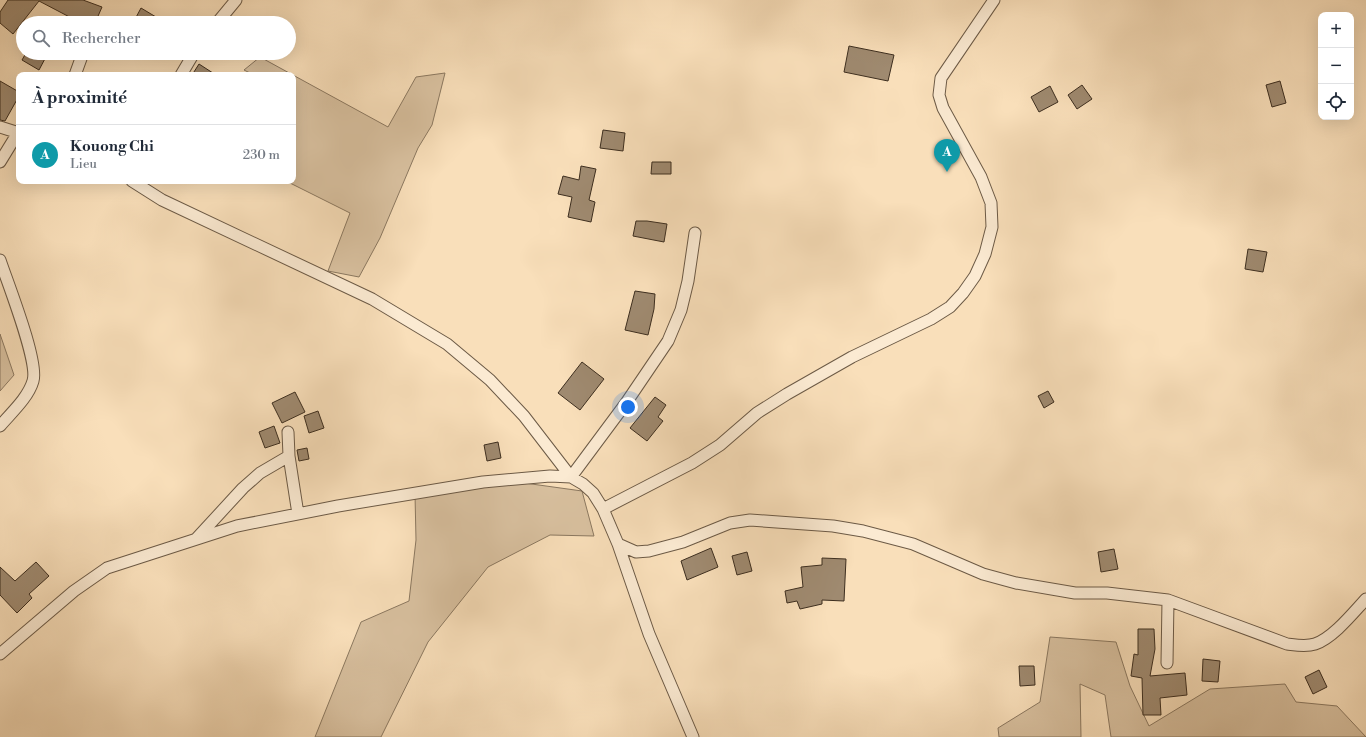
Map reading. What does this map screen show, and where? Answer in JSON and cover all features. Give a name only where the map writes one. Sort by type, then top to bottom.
[{"type":"street","points":[[223,16],[236,0]]},
{"type":"street","points":[[603,510],[692,463],[720,445],[757,413],[838,364],[931,319],[950,307],[963,293],[975,276],[985,254],[992,227],[991,203],[981,177],[943,108],[939,95],[941,78],[994,0]]},
{"type":"street","points":[[76,72],[80,60]]},
{"type":"street","points":[[182,72],[190,60]]},
{"type":"street","points":[[0,127],[16,131]]},
{"type":"street","points":[[0,162],[16,135]]},
{"type":"street","points":[[137,184],[162,200],[372,299],[447,344],[490,380],[524,416],[571,477],[583,484],[593,493],[603,510],[618,544],[649,634],[693,737]]},
{"type":"street","points":[[571,477],[622,410],[668,341],[681,310],[688,281],[695,233]]},
{"type":"street","points":[[0,260],[30,353],[34,375],[27,392],[0,426]]},
{"type":"street","points":[[288,432],[289,456],[298,514]]},
{"type":"street","points":[[197,539],[243,488],[260,473],[289,456]]},
{"type":"street","points":[[0,654],[74,591],[106,568],[237,526],[483,482],[550,476],[571,477]]},
{"type":"street","points":[[618,544],[636,552],[649,551],[683,542],[730,523],[750,520],[804,523],[862,531],[913,544],[983,574],[1016,583],[1075,592],[1114,594],[1168,600],[1287,644],[1305,646],[1316,644],[1326,638],[1345,622],[1366,599]]},
{"type":"street","points":[[1167,663],[1168,600]]},
{"type":"shaded area","points":[[256,60],[266,60],[288,72],[248,72],[244,70]]},
{"type":"shaded area","points":[[445,73],[432,125],[418,148],[380,238],[359,277],[328,271],[350,213],[292,184],[296,184],[296,77],[388,127],[416,77]]},
{"type":"shaded area","points":[[0,334],[14,375],[0,391]]},
{"type":"shaded area","points":[[510,481],[582,491],[594,536],[550,535],[488,567],[428,642],[381,737],[315,737],[361,622],[409,601],[416,540],[415,494]]},
{"type":"shaded area","points":[[1050,637],[1116,642],[1130,686],[1149,726],[1210,689],[1285,684],[1296,702],[1337,706],[1366,737],[1111,737],[1105,695],[1080,684],[1081,737],[999,737],[998,728],[1040,702]]},
{"type":"building","points":[[8,0],[83,0],[102,7],[98,16],[68,16],[39,1],[27,16],[16,16],[16,30],[13,34],[0,23],[0,12]]},
{"type":"building","points":[[141,8],[154,16],[137,16]]},
{"type":"building","points":[[849,46],[894,55],[888,81],[844,72]]},
{"type":"building","points":[[22,60],[44,60],[39,70]]},
{"type":"building","points":[[199,64],[211,72],[194,72]]},
{"type":"building","points":[[0,81],[16,90],[16,101],[5,121],[0,120]]},
{"type":"building","points":[[1280,81],[1286,103],[1272,107],[1266,85]]},
{"type":"building","points":[[1082,85],[1092,99],[1077,109],[1068,95]]},
{"type":"building","points":[[1050,86],[1058,102],[1039,112],[1031,97]]},
{"type":"building","points":[[603,130],[625,133],[623,151],[600,148]]},
{"type":"building","points":[[652,162],[671,162],[671,174],[651,174]]},
{"type":"building","points":[[581,166],[596,169],[589,200],[595,202],[591,222],[568,217],[572,197],[558,194],[563,176],[579,180]]},
{"type":"building","points":[[636,221],[667,224],[664,242],[633,236]]},
{"type":"building","points":[[1248,249],[1267,252],[1263,272],[1245,269]]},
{"type":"building","points":[[635,291],[655,294],[654,309],[648,335],[625,330]]},
{"type":"building","points":[[582,362],[604,379],[580,410],[558,393]]},
{"type":"building","points":[[1048,391],[1054,402],[1044,408],[1038,396]]},
{"type":"building","points":[[295,392],[305,412],[282,423],[272,403]]},
{"type":"building","points":[[655,397],[666,405],[658,417],[663,421],[647,441],[630,428]]},
{"type":"building","points":[[318,411],[324,428],[309,433],[304,416]]},
{"type":"building","points":[[274,426],[280,443],[265,448],[259,432]]},
{"type":"building","points":[[498,442],[501,458],[487,461],[484,445]]},
{"type":"building","points":[[307,448],[309,459],[299,461],[297,450]]},
{"type":"building","points":[[711,548],[718,567],[687,580],[681,561]]},
{"type":"building","points":[[1114,549],[1118,569],[1101,572],[1098,552]]},
{"type":"building","points":[[747,552],[752,571],[737,575],[732,556]]},
{"type":"building","points":[[822,558],[846,559],[844,601],[822,600],[822,604],[800,609],[797,601],[787,603],[785,591],[803,587],[801,567],[822,565]]},
{"type":"building","points":[[36,562],[49,576],[29,594],[32,598],[17,613],[0,595],[0,567],[15,581]]},
{"type":"building","points":[[1138,629],[1154,629],[1155,649],[1150,676],[1185,673],[1187,695],[1160,698],[1161,715],[1143,715],[1142,678],[1131,676],[1134,654],[1138,655]]},
{"type":"building","points":[[1203,659],[1220,661],[1218,682],[1202,681]]},
{"type":"building","points":[[1019,666],[1034,666],[1035,685],[1020,686]]},
{"type":"building","points":[[1319,670],[1327,687],[1313,694],[1305,677]]},
{"type":"place","name":"Kouong Chi","points":[[947,172]]}]
